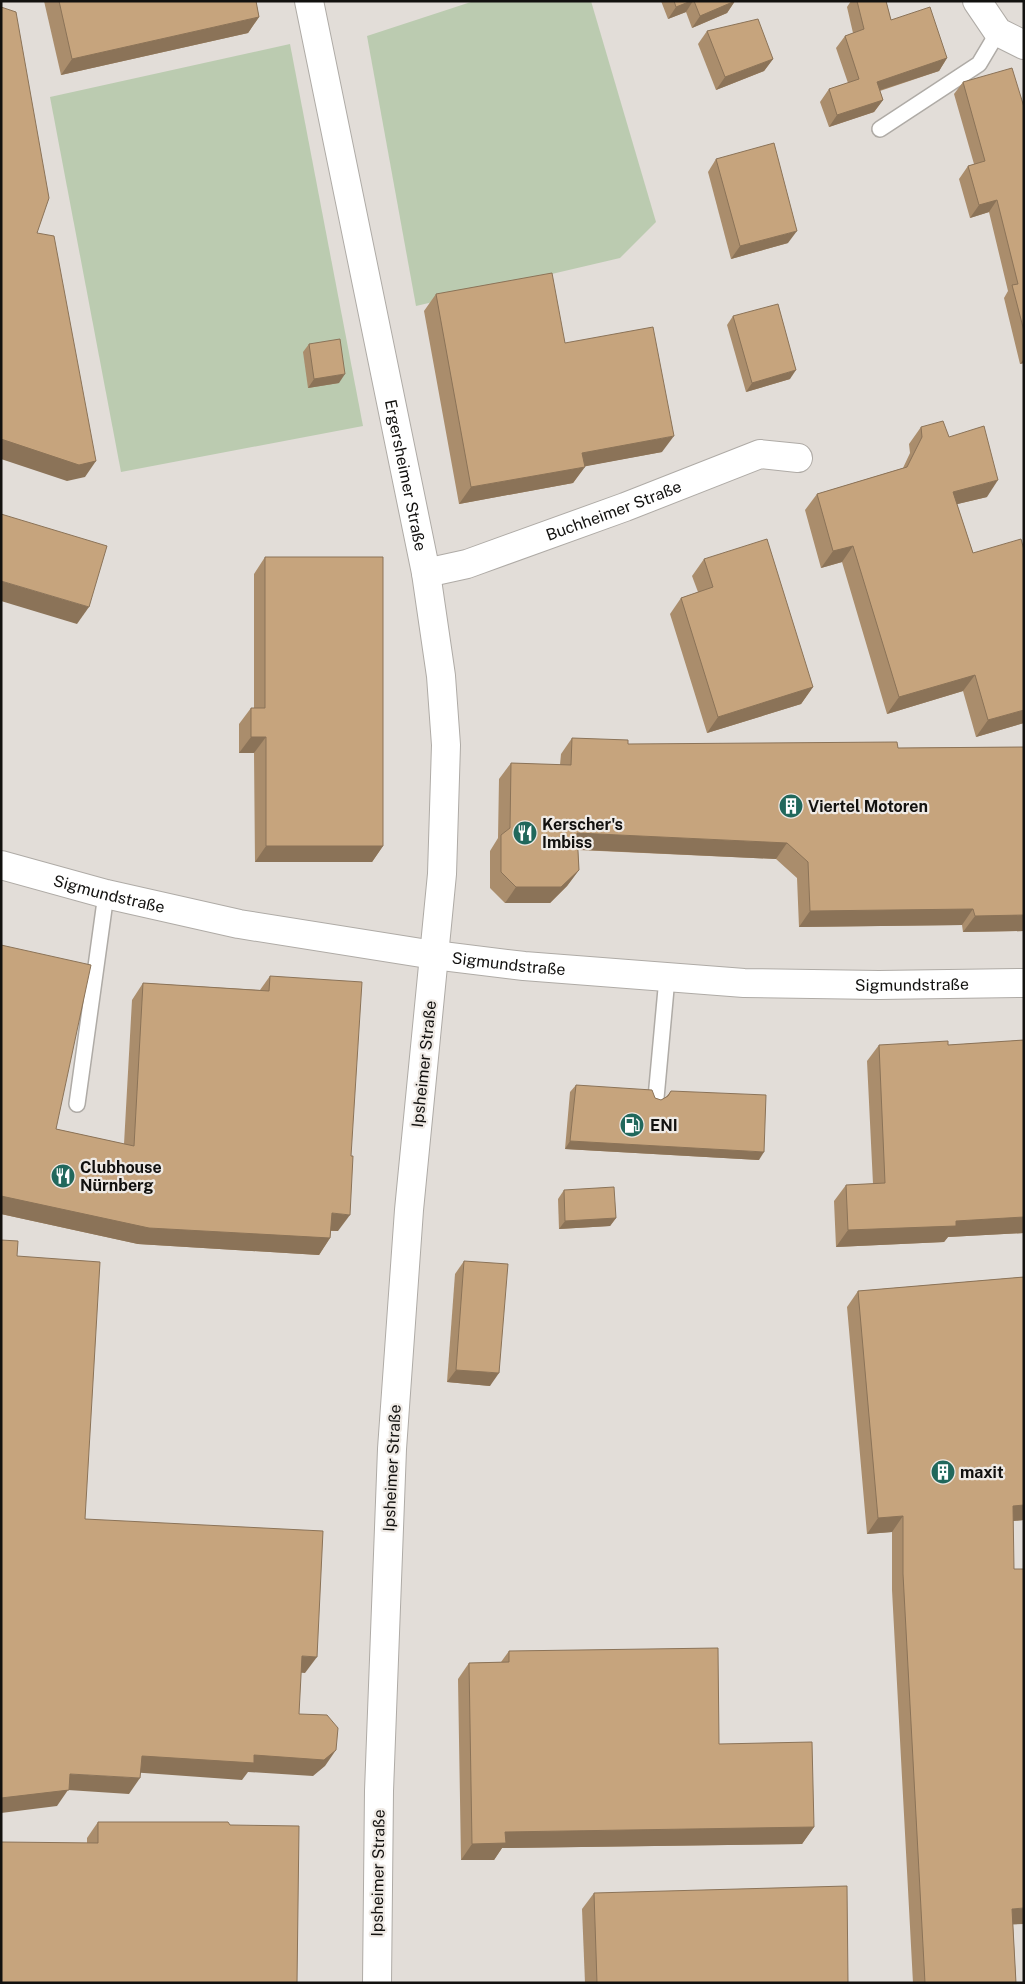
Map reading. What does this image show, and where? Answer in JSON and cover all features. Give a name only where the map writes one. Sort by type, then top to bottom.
[{"type":"street","name":"Ergersheimer Straße","points":[[309,1],[426,572],[441,676],[446,745],[442,874],[434,955]]},
{"type":"street","points":[[977,1],[998,32],[1024,45]]},
{"type":"street","name":"Buchheimer Straße","points":[[426,572],[467,564],[616,510],[760,454],[798,458]]},
{"type":"street","name":"Sigmundstraße","points":[[1,865],[106,894],[239,924],[434,955],[552,969],[667,978],[797,984],[941,985],[1024,983]]},
{"type":"street","name":"Ipsheimer Straße","points":[[376,1983],[379,1791],[392,1449],[409,1210],[434,955]]},
{"type":"lane","points":[[880,129],[979,64],[998,32]]},
{"type":"lane","points":[[77,1104],[106,894]]},
{"type":"lane","points":[[656,1098],[667,978]]},
{"type":"green space","points":[[474,1],[591,1],[656,222],[620,258],[416,306],[367,36]]},
{"type":"green space","points":[[290,44],[363,426],[121,472],[50,97]]},
{"type":"building","points":[[59,1],[256,1],[259,17],[72,59]]},
{"type":"building","points":[[674,1],[691,1],[676,7]]},
{"type":"building","points":[[694,1],[735,1],[700,16]]},
{"type":"building","points":[[857,1],[886,1],[891,20],[930,7],[947,58],[877,82],[883,100],[837,115],[829,89],[859,79],[845,36],[864,29]]},
{"type":"building","points":[[1,7],[16,12],[49,198],[37,233],[54,236],[96,461],[79,465],[1,439]]},
{"type":"building","points":[[758,19],[773,59],[725,77],[707,31]]},
{"type":"building","points":[[1012,68],[1024,107],[1024,331],[1012,285],[1018,284],[997,200],[979,205],[968,166],[985,161],[963,82]]},
{"type":"building","points":[[774,143],[797,231],[740,246],[716,159]]},
{"type":"building","points":[[552,273],[565,343],[653,327],[674,436],[582,453],[585,467],[471,487],[436,294]]},
{"type":"building","points":[[778,304],[796,370],[752,383],[733,316]]},
{"type":"building","points":[[340,339],[345,374],[314,379],[309,344]]},
{"type":"building","points":[[943,421],[949,437],[984,426],[998,480],[953,492],[973,553],[1021,539],[1024,550],[1024,710],[988,720],[975,675],[899,697],[853,546],[833,551],[817,494],[907,467],[922,437],[921,427]]},
{"type":"building","points":[[1,514],[107,546],[89,607],[1,581]]},
{"type":"building","points":[[767,539],[813,687],[718,717],[681,598],[713,587],[704,559]]},
{"type":"building","points":[[265,557],[383,557],[383,846],[266,846],[266,737],[251,737],[251,708],[265,708]]},
{"type":"building","name":"Viertel Motoren","points":[[572,738],[628,740],[628,744],[897,742],[898,748],[1024,747],[1024,915],[975,916],[973,909],[810,911],[808,862],[787,843],[577,833],[579,870],[561,887],[516,887],[501,872],[501,835],[510,828],[511,763],[571,765]]},
{"type":"building","points":[[1,945],[91,965],[56,1129],[134,1146],[143,983],[269,991],[270,976],[362,982],[351,1156],[353,1156],[350,1215],[332,1213],[330,1238],[149,1228],[1,1196]]},
{"type":"building","points":[[1024,1040],[1024,1217],[956,1221],[956,1226],[848,1230],[846,1185],[885,1183],[879,1045],[948,1041],[948,1045]]},
{"type":"building","points":[[576,1085],[652,1090],[655,1098],[661,1100],[668,1096],[671,1091],[766,1095],[764,1152],[570,1141]]},
{"type":"building","points":[[614,1187],[616,1218],[565,1221],[564,1190]]},
{"type":"building","points":[[1,1240],[18,1241],[17,1256],[100,1262],[85,1519],[323,1531],[317,1657],[302,1656],[299,1714],[327,1715],[338,1728],[336,1750],[324,1760],[254,1755],[254,1763],[142,1756],[140,1778],[70,1774],[69,1790],[1,1798]]},
{"type":"building","points":[[464,1261],[508,1264],[499,1373],[456,1370]]},
{"type":"building","points":[[1024,1277],[1024,1505],[1013,1506],[1014,1569],[1024,1569],[1024,1908],[1012,1909],[1016,1983],[925,1983],[903,1574],[903,1516],[878,1518],[858,1291]]},
{"type":"building","points":[[718,1648],[719,1744],[812,1742],[814,1827],[505,1832],[506,1843],[472,1844],[469,1663],[509,1662],[509,1651]]},
{"type":"building","points":[[98,1822],[228,1822],[230,1825],[299,1826],[297,1983],[1,1983],[1,1842],[98,1843]]},
{"type":"building","points":[[847,1886],[848,1983],[597,1983],[594,1893]]},
{"type":"place","name":"Viertel Motoren","points":[[791,806]]},
{"type":"place","name":"Kerscher's Imbiss","points":[[525,833]]},
{"type":"place","name":"ENI","points":[[632,1125]]},
{"type":"place","name":"Clubhouse Nürnberg","points":[[63,1176]]},
{"type":"place","name":"maxit","points":[[943,1472]]}]
